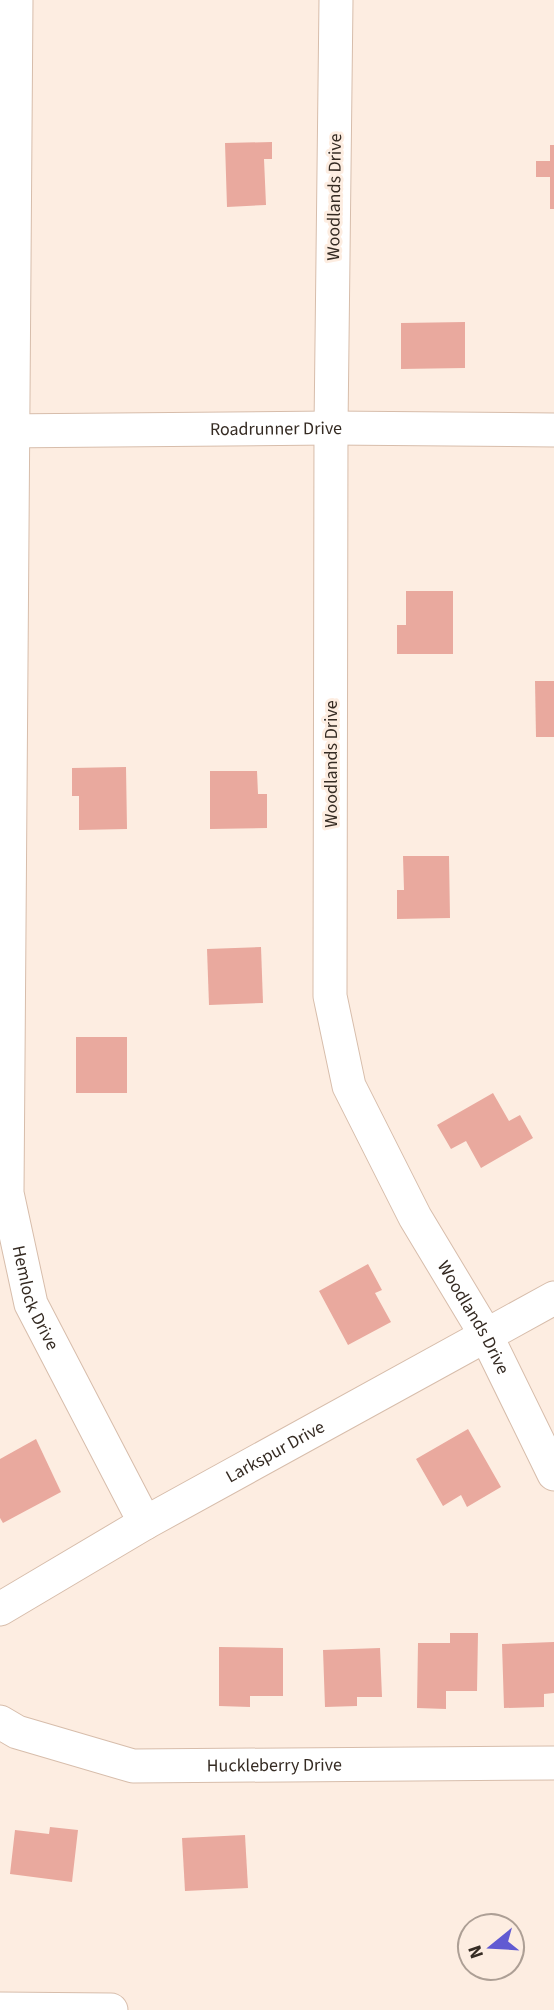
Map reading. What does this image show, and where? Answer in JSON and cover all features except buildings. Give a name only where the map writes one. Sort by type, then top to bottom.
[{"type":"street","name":"Hemlock Drive","points":[[16,0],[6,431],[7,1193],[31,1304],[145,1523]]},
{"type":"street","name":"Woodlands Drive","points":[[336,0],[331,428],[330,996],[349,1086],[415,1217],[486,1335],[554,1475]]},
{"type":"street","name":"Roadrunner Drive","points":[[6,431],[331,428],[554,430]]},
{"type":"street","name":"Larkspur Drive","points":[[0,1609],[145,1523],[554,1298]]},
{"type":"street","name":"Huckleberry Drive","points":[[0,1722],[17,1732],[133,1766],[554,1763]]},
{"type":"street","points":[[0,2008],[111,2010]]}]
